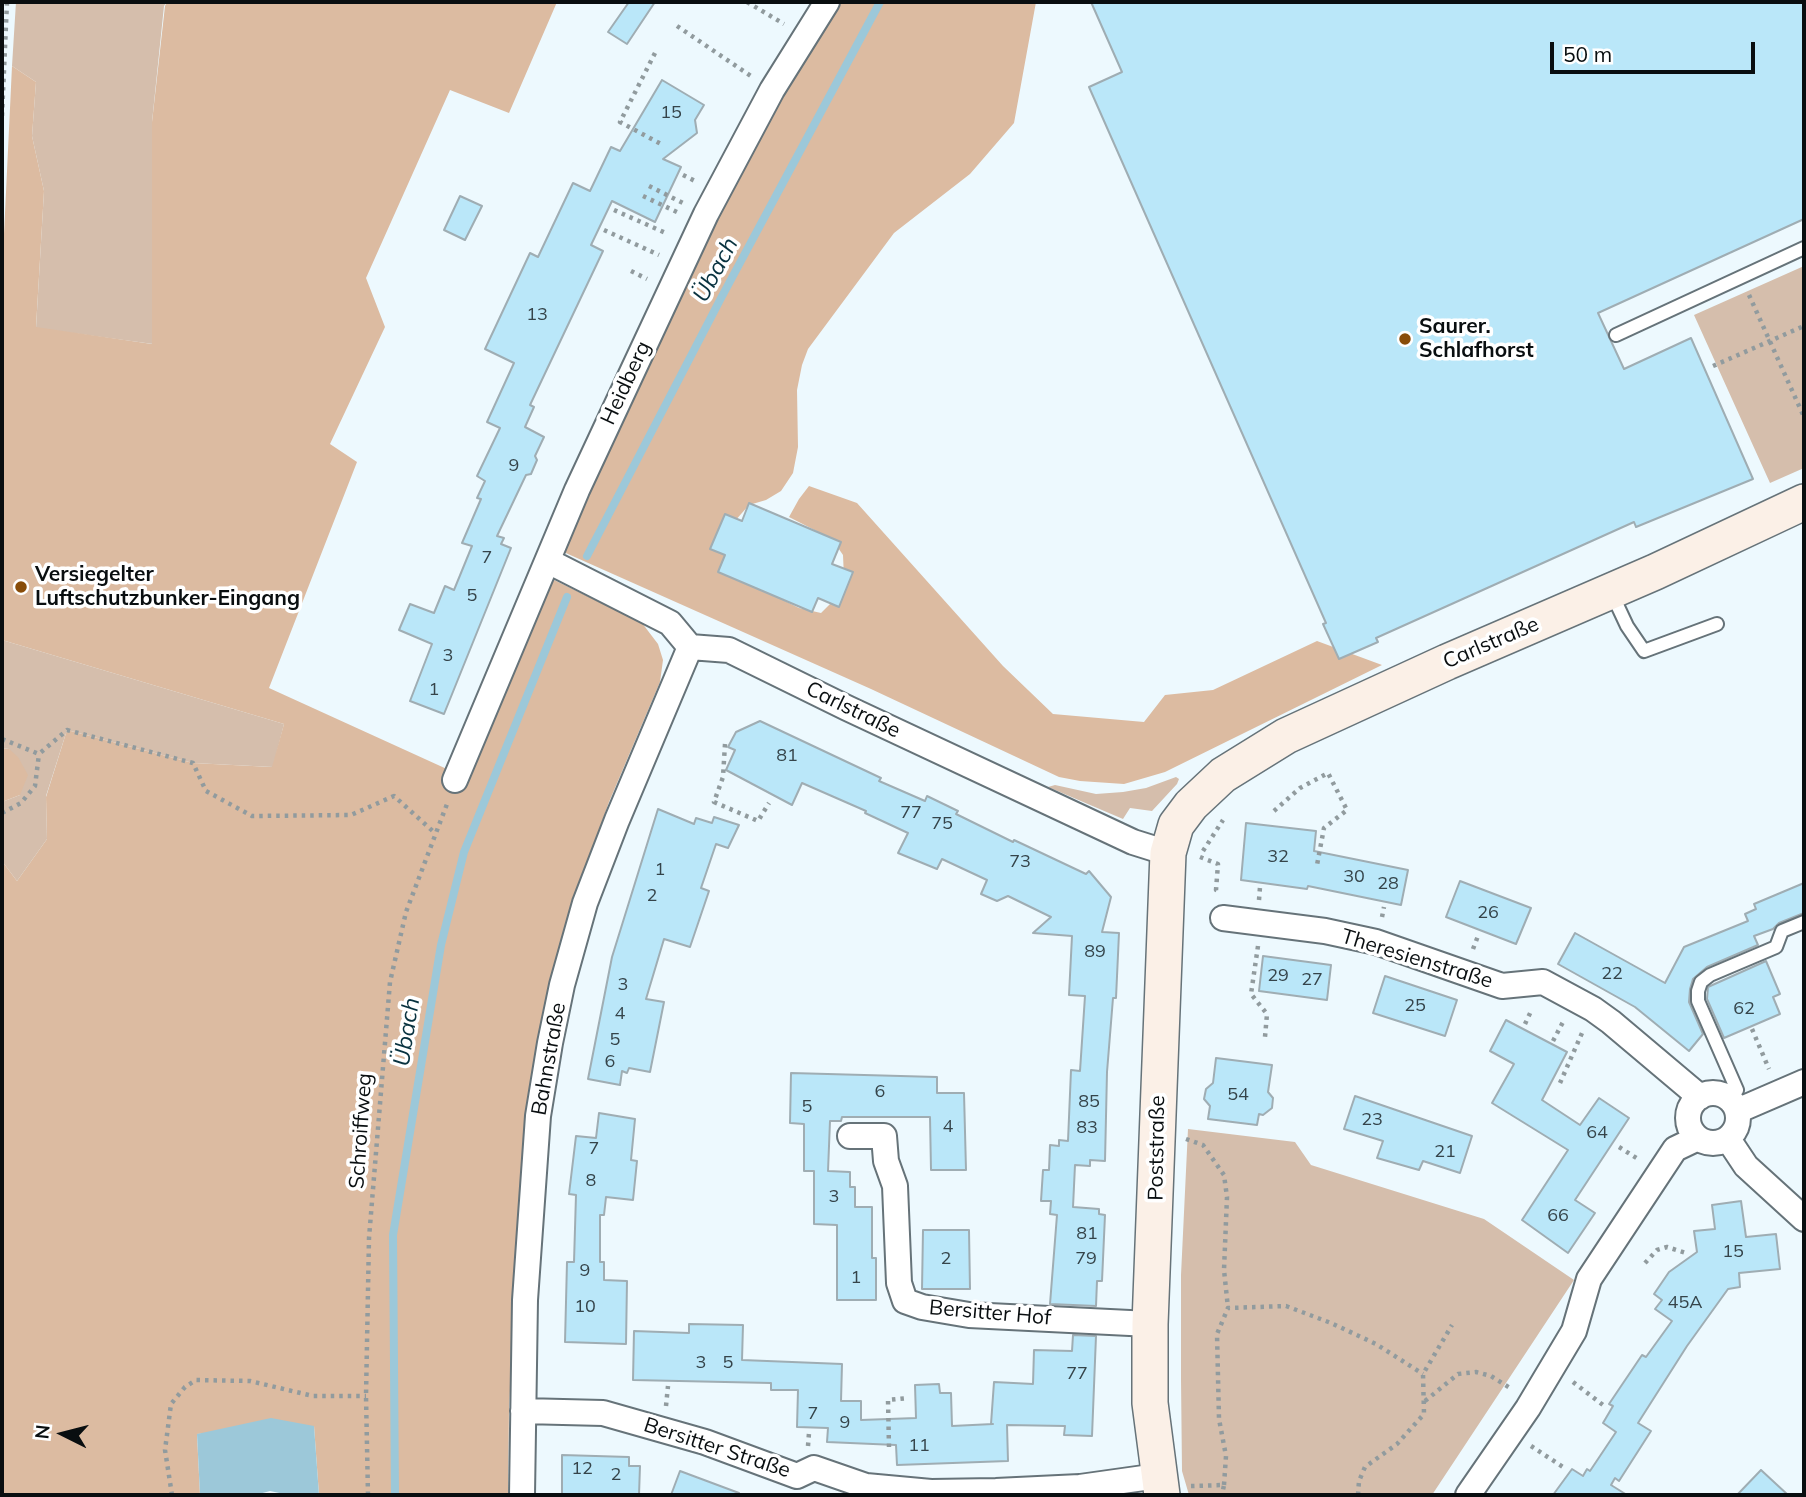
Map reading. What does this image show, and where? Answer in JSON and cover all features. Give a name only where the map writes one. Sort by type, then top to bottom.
[{"type":"main road","name":"Carlstraße","points":[[1191,805],[1223,775],[1286,736],[1804,502]]},
{"type":"main road","name":"Poststraße","points":[[1167,1486],[1150,1403],[1150,1324],[1184,855],[1175,825],[1191,805]]},
{"type":"street","name":"Heidberg","points":[[455,780],[595,450],[695,237],[772,90],[827,2]]},
{"type":"street","points":[[548,561],[670,622],[690,647]]},
{"type":"street","name":"Carlstraße","points":[[690,647],[729,650],[1133,842],[1184,855]]},
{"type":"street","name":"Bahnstraße","points":[[522,1495],[525,1300],[538,1116],[562,985],[585,903],[690,647]]},
{"type":"street","name":"Theresienstraße","points":[[1223,918],[1325,931],[1376,942],[1502,986],[1543,982],[1593,1009],[1700,1097]]},
{"type":"street","points":[[1733,1105],[1736,1127],[1728,1139],[1707,1143],[1698,1138],[1689,1125],[1688,1117],[1694,1102],[1700,1097],[1715,1094],[1733,1105],[1779,1093],[1804,1082]]},
{"type":"street","name":"Bersitter Hof","points":[[850,1136],[884,1136],[886,1161],[895,1186],[899,1283],[905,1300],[922,1307],[969,1315],[1150,1324]]},
{"type":"street","points":[[1468,1495],[1511,1433],[1574,1331],[1589,1279],[1675,1149],[1698,1138]]},
{"type":"street","points":[[1728,1139],[1746,1166],[1804,1219]]},
{"type":"street","name":"Bersitter Straße","points":[[523,1411],[603,1413],[663,1429],[797,1476],[814,1468],[866,1486],[931,1492],[996,1492],[1088,1486],[1167,1486]]},
{"type":"lane","points":[[1616,335],[1804,248]]},
{"type":"lane","points":[[1611,591],[1627,626],[1644,651],[1717,624]]},
{"type":"lane","points":[[1733,1105],[1737,1090],[1698,1001],[1701,982],[1710,975],[1776,947],[1782,931],[1804,922]]},
{"type":"path","points":[[2,116],[7,2]]},
{"type":"path","points":[[747,2],[805,37]]},
{"type":"path","points":[[677,26],[772,90]]},
{"type":"path","points":[[655,53],[620,122],[661,144]]},
{"type":"path","points":[[649,186],[695,237]]},
{"type":"path","points":[[643,196],[695,237]]},
{"type":"path","points":[[614,210],[695,237]]},
{"type":"path","points":[[604,230],[695,237]]},
{"type":"path","points":[[1742,276],[1804,417]]},
{"type":"path","points":[[1713,366],[1804,326]]},
{"type":"path","points":[[2,813],[21,803],[35,786],[39,754],[67,730],[193,763],[206,791],[252,816],[351,815],[394,796],[436,834]]},
{"type":"path","points":[[2,739],[39,754]]},
{"type":"path","points":[[725,744],[723,777],[713,802],[758,821],[769,803]]},
{"type":"path","points":[[1274,811],[1300,788],[1328,773],[1347,810],[1324,828],[1317,865]]},
{"type":"path","name":"Schroiffweg","points":[[368,1495],[366,1396],[369,1238],[390,982],[406,912],[455,780]]},
{"type":"path","points":[[1184,855],[1218,864],[1216,890],[1225,893],[1223,918]]},
{"type":"path","points":[[1261,922],[1251,994],[1267,1014],[1265,1037]]},
{"type":"path","points":[[1560,1083],[1593,1009]]},
{"type":"path","points":[[1752,1029],[1779,1093]]},
{"type":"path","points":[[1178,1137],[1203,1145],[1224,1175],[1227,1197],[1224,1270],[1228,1308],[1217,1334],[1219,1419],[1226,1456],[1222,1495]]},
{"type":"path","points":[[1645,1263],[1657,1250],[1667,1247],[1686,1253]]},
{"type":"path","points":[[1228,1308],[1286,1306],[1376,1344],[1423,1374]]},
{"type":"path","points":[[1359,1495],[1359,1481],[1366,1467],[1397,1444],[1424,1414],[1423,1374],[1452,1325]]},
{"type":"path","points":[[1552,1367],[1603,1405]]},
{"type":"path","points":[[1425,1401],[1458,1374],[1476,1372],[1498,1380]]},
{"type":"path","points":[[172,1495],[165,1450],[171,1405],[185,1387],[196,1380],[250,1381],[313,1396],[366,1396]]},
{"type":"path","points":[[889,1447],[888,1400],[908,1398]]},
{"type":"path","points":[[1511,1433],[1563,1467]]},
{"type":"path","points":[[1167,1486],[1224,1485]]},
{"type":"shaded area","points":[[16,2],[167,2],[164,6],[152,122],[153,344],[36,328],[44,191],[32,136],[36,82],[12,66]]},
{"type":"shaded area","points":[[167,2],[557,2],[509,113],[450,90],[366,278],[385,327],[330,444],[357,462],[269,688],[449,770],[550,578],[642,623],[658,644],[663,660],[660,682],[609,802],[575,897],[522,1171],[509,1409],[508,1495],[319,1495],[314,1426],[197,1434],[200,1495],[2,1495],[2,861],[17,881],[47,839],[46,797],[67,730],[193,763],[272,767],[284,724],[2,640],[2,276],[12,66],[36,82],[32,136],[44,191],[36,327],[152,344],[152,122]]},
{"type":"shaded area","points":[[837,2],[1036,2],[1014,123],[970,174],[894,233],[808,349],[797,390],[798,447],[793,473],[781,491],[766,500],[749,505],[734,522],[769,593],[799,608],[821,613],[836,598],[844,578],[843,555],[832,539],[789,517],[809,486],[857,503],[1003,666],[1053,714],[1144,722],[1165,695],[1213,690],[1317,641],[1382,665],[1165,772],[1124,784],[1080,781],[1059,777],[871,689],[559,550],[731,184]]},
{"type":"shaded area","points":[[1804,266],[1804,468],[1770,483],[1694,315]]},
{"type":"shaded area","points":[[2,640],[284,724],[273,767],[193,763],[67,730],[46,796],[47,839],[17,881],[2,861],[2,802],[20,795],[9,749],[2,748]]},
{"type":"shaded area","points":[[2,748],[9,749],[18,757],[28,775],[20,795],[2,802]]},
{"type":"shaded area","points":[[1176,777],[1179,779],[1177,784],[1152,811],[1130,808],[1123,819],[1048,787],[1055,785],[1096,794],[1123,792],[1146,788]]},
{"type":"shaded area","points":[[1188,1129],[1295,1142],[1311,1165],[1484,1219],[1574,1280],[1432,1495],[1189,1495],[1182,1471],[1181,1379],[1181,1275]]},
{"type":"water","points":[[271,1418],[314,1426],[319,1495],[289,1495],[270,1491],[255,1495],[200,1495],[197,1434]]},
{"type":"building","points":[[629,2],[655,2],[627,44],[608,32]]},
{"type":"building","name":"Saurer. Schlafhorst","points":[[1091,2],[1804,2],[1804,219],[1598,313],[1624,369],[1691,338],[1753,479],[1636,527],[1634,522],[1376,638],[1378,642],[1339,659],[1323,624],[1326,623],[1089,87],[1122,72]]},
{"type":"building","points":[[662,80],[704,105],[695,120],[697,133],[663,159],[681,167],[655,222],[612,201],[591,245],[603,251],[530,405],[534,407],[525,427],[544,437],[535,456],[537,460],[531,474],[526,475],[497,536],[504,538],[501,544],[511,548],[444,714],[410,701],[432,644],[399,630],[410,604],[434,613],[445,586],[454,590],[472,546],[462,543],[481,499],[477,498],[485,481],[477,476],[500,428],[487,422],[514,363],[485,349],[530,253],[538,257],[573,183],[590,191],[611,147],[620,151]]},
{"type":"building","points":[[460,196],[482,206],[465,240],[444,230]]},
{"type":"building","points":[[749,503],[841,542],[832,564],[853,572],[839,607],[818,598],[812,612],[718,572],[725,555],[710,549],[725,514],[742,521]]},
{"type":"building","points":[[760,721],[881,778],[879,781],[925,801],[927,796],[958,811],[956,814],[1013,842],[1014,840],[1086,874],[1089,871],[1111,897],[1102,932],[1119,933],[1116,998],[1113,998],[1107,1072],[1105,1161],[1090,1160],[1090,1166],[1075,1165],[1073,1207],[1099,1209],[1099,1214],[1105,1215],[1102,1281],[1097,1281],[1096,1306],[1050,1304],[1057,1215],[1050,1214],[1051,1201],[1041,1201],[1043,1170],[1049,1170],[1050,1145],[1059,1146],[1059,1140],[1068,1141],[1071,1070],[1080,1071],[1085,996],[1069,995],[1072,936],[1033,933],[1051,917],[1008,896],[997,901],[981,894],[987,880],[942,859],[937,869],[898,853],[908,833],[865,813],[866,811],[802,783],[792,805],[726,770],[735,750],[728,747],[736,732]]},
{"type":"building","points":[[658,809],[694,824],[696,818],[712,823],[714,817],[739,825],[728,848],[716,844],[701,888],[709,891],[690,947],[664,939],[646,999],[664,1002],[650,1072],[629,1068],[627,1073],[622,1071],[620,1085],[588,1079],[612,957]]},
{"type":"building","points":[[1246,823],[1316,831],[1314,851],[1408,870],[1401,905],[1308,886],[1307,889],[1241,880]]},
{"type":"building","points":[[1460,881],[1531,908],[1516,944],[1446,917]]},
{"type":"building","points":[[1804,883],[1804,913],[1754,936],[1758,945],[1707,967],[1693,979],[1689,1002],[1703,1034],[1689,1051],[1635,1007],[1558,964],[1575,933],[1665,983],[1684,947],[1748,921],[1745,914],[1756,909],[1754,904]]},
{"type":"building","points":[[1263,956],[1331,965],[1327,1000],[1259,991]]},
{"type":"building","points":[[1766,961],[1780,994],[1773,997],[1780,1014],[1724,1038],[1707,999],[1708,987]]},
{"type":"building","points":[[1385,976],[1457,1000],[1445,1036],[1373,1013]]},
{"type":"building","points":[[1506,1020],[1567,1052],[1542,1100],[1580,1125],[1599,1098],[1629,1118],[1575,1200],[1595,1213],[1568,1253],[1522,1220],[1568,1150],[1492,1103],[1514,1064],[1490,1051]]},
{"type":"building","points":[[1216,1058],[1272,1065],[1268,1092],[1273,1098],[1272,1108],[1263,1115],[1259,1114],[1257,1125],[1208,1119],[1210,1106],[1204,1099],[1206,1089],[1213,1083]]},
{"type":"building","points":[[791,1073],[937,1077],[937,1093],[964,1093],[966,1170],[931,1170],[930,1117],[842,1117],[841,1121],[830,1121],[828,1171],[850,1172],[850,1187],[855,1187],[855,1207],[872,1207],[872,1258],[876,1258],[876,1300],[837,1300],[837,1225],[814,1224],[814,1171],[804,1171],[804,1124],[790,1123]]},
{"type":"building","points":[[1355,1096],[1472,1136],[1460,1173],[1423,1161],[1419,1170],[1377,1158],[1383,1141],[1344,1129]]},
{"type":"building","points":[[599,1113],[635,1119],[631,1160],[637,1161],[633,1200],[606,1197],[604,1215],[600,1215],[600,1262],[604,1262],[604,1280],[627,1281],[626,1344],[565,1342],[567,1262],[574,1262],[576,1195],[569,1194],[576,1136],[596,1138]]},
{"type":"building","points":[[1741,1201],[1746,1237],[1776,1234],[1780,1269],[1739,1273],[1740,1287],[1728,1289],[1687,1346],[1638,1423],[1651,1431],[1619,1481],[1615,1478],[1611,1485],[1627,1495],[1553,1495],[1572,1469],[1583,1476],[1587,1469],[1590,1471],[1616,1432],[1603,1423],[1613,1406],[1609,1404],[1642,1355],[1646,1357],[1672,1321],[1655,1309],[1662,1300],[1654,1294],[1669,1272],[1697,1252],[1694,1231],[1715,1229],[1712,1205]]},
{"type":"building","points":[[923,1230],[969,1230],[970,1289],[922,1289]]},
{"type":"building","points":[[689,1324],[743,1325],[742,1360],[842,1364],[841,1401],[861,1401],[861,1420],[916,1418],[915,1385],[939,1384],[940,1393],[951,1393],[952,1426],[993,1424],[994,1382],[1033,1384],[1034,1350],[1072,1351],[1073,1335],[1096,1336],[1092,1436],[1064,1435],[1065,1426],[1007,1425],[1008,1461],[897,1465],[896,1445],[827,1442],[828,1428],[797,1427],[798,1390],[771,1390],[771,1383],[633,1380],[634,1331],[689,1333]]},
{"type":"building","points":[[562,1455],[629,1457],[629,1466],[640,1466],[639,1495],[562,1495]]},
{"type":"building","points":[[1761,1470],[1788,1495],[1737,1495]]},
{"type":"building","points":[[680,1471],[739,1493],[671,1495]]},
{"type":"waterway","name":"Übach","points":[[587,556],[720,300],[880,2]]},
{"type":"waterway","name":"Übach","points":[[395,1495],[393,1235],[441,945],[464,852],[567,597]]},
{"type":"place","name":"Saurer. Schlafhorst","points":[[1405,339]]},
{"type":"place","name":"Versiegelter Luftschutzbunker-Eingang","points":[[21,587]]}]
